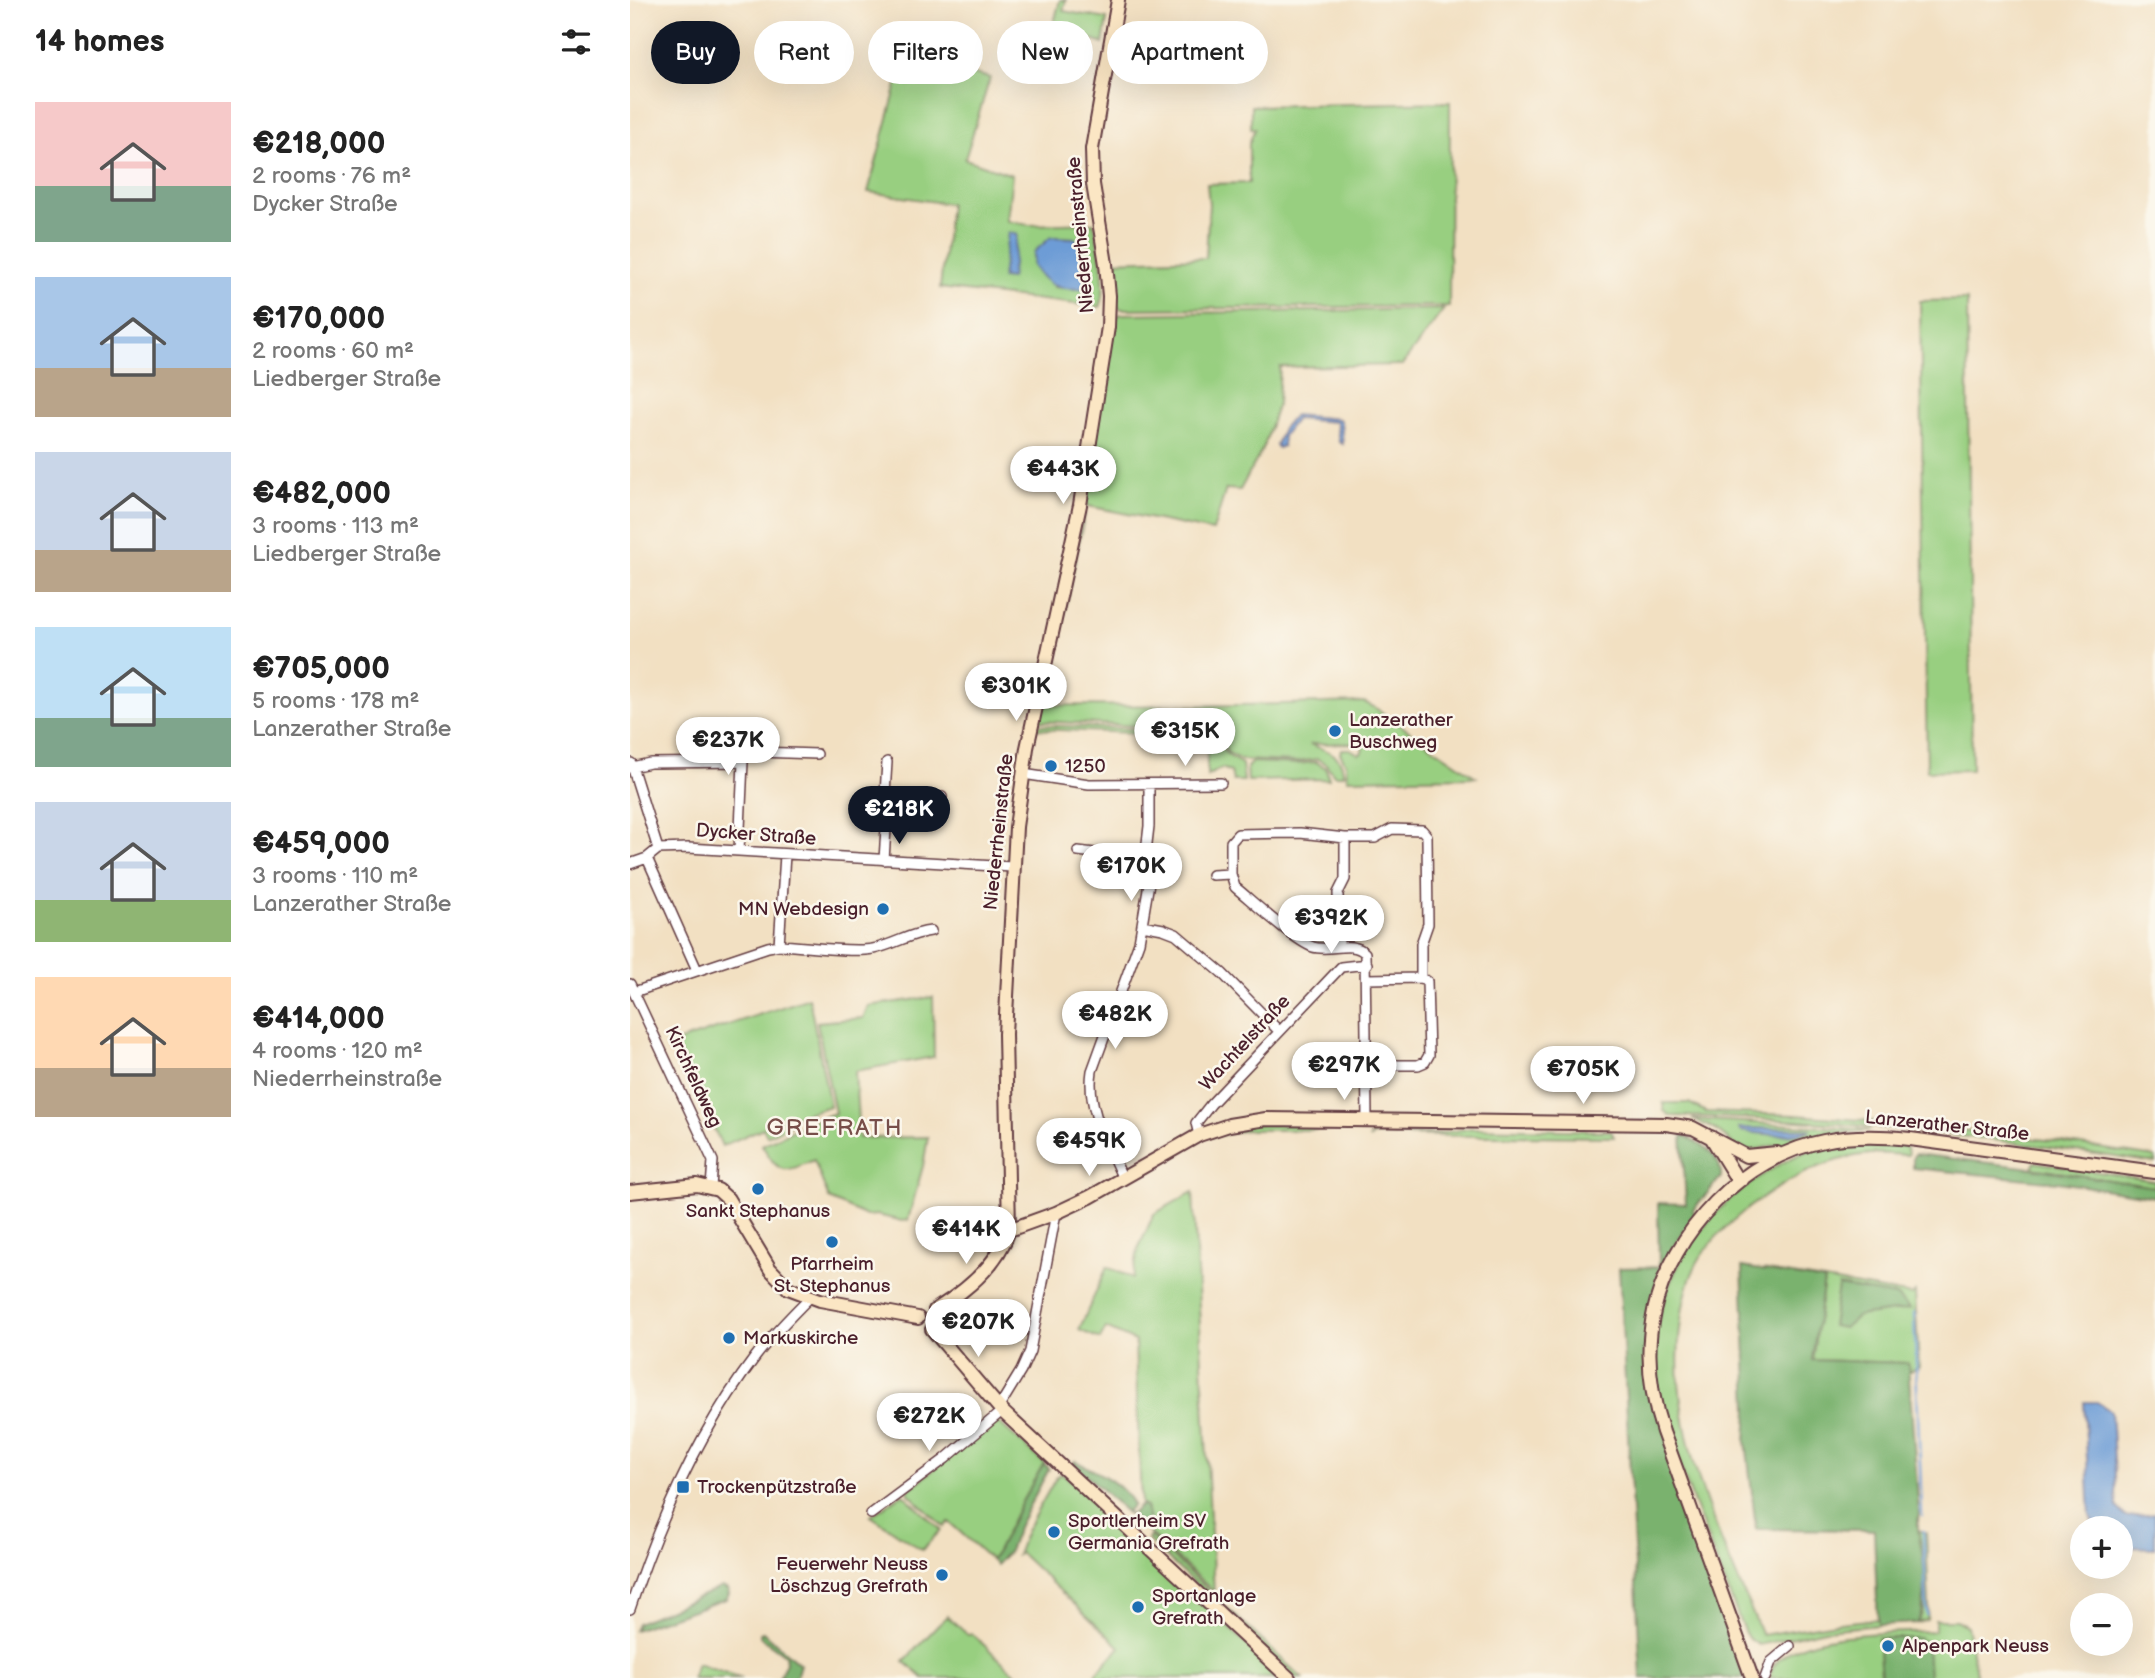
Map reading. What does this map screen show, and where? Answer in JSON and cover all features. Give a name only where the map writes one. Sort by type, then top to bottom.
[{"type":"main road","name":"Niederrheinstraße","points":[[935,1310],[988,1269],[1005,1244],[1009,1230],[1004,1055],[1012,867],[1023,774],[1080,505],[1108,327],[1109,296],[1093,184],[1092,149],[1118,0]]},
{"type":"main road","points":[[1009,1230],[1056,1213],[1123,1179],[1199,1135],[1229,1125],[1266,1119],[1666,1124],[1693,1128],[1739,1154],[1753,1157],[1800,1148]]},
{"type":"main road","name":"Lanzerather Straße","points":[[1752,1678],[1662,1432],[1652,1390],[1650,1361],[1654,1311],[1672,1262],[1701,1219],[1724,1194],[1779,1157],[1800,1148],[1843,1138],[1882,1136],[2155,1172]]},
{"type":"main road","points":[[1711,1137],[1735,1176],[1743,1179],[1742,1164],[1730,1148]]},
{"type":"main road","points":[[630,1192],[681,1186],[711,1187],[728,1199],[770,1269],[794,1291],[810,1297],[918,1318]]},
{"type":"main road","points":[[918,1318],[925,1309],[935,1310],[939,1321],[932,1329]]},
{"type":"main road","points":[[918,1318],[922,1327],[932,1329],[1001,1409],[1289,1678]]},
{"type":"street","points":[[739,851],[744,758],[758,752],[817,754]]},
{"type":"street","points":[[630,864],[647,858],[658,849],[631,764],[743,762]]},
{"type":"street","points":[[884,860],[887,762]]},
{"type":"street","points":[[1023,774],[1088,784],[1221,783]]},
{"type":"street","points":[[1123,1179],[1094,1111],[1090,1082],[1133,963],[1142,925],[1151,871],[1147,859],[1149,784]]},
{"type":"street","points":[[888,797],[942,797]]},
{"type":"street","points":[[1367,1119],[1367,964],[1363,950],[1357,947],[1314,947],[1300,940],[1235,887],[1231,874],[1231,842],[1238,834],[1300,833],[1375,838],[1392,829],[1418,829],[1425,832],[1429,924],[1420,944],[1421,978]]},
{"type":"street","points":[[1339,947],[1339,893],[1345,879],[1345,838]]},
{"type":"street","name":"Dycker Straße","points":[[658,849],[739,851],[1012,867]]},
{"type":"street","points":[[1078,851],[1159,860]]},
{"type":"street","points":[[779,945],[785,855]]},
{"type":"street","points":[[647,858],[697,970]]},
{"type":"street","points":[[1212,875],[1231,874]]},
{"type":"street","points":[[1142,925],[1176,934],[1222,973],[1279,1031]]},
{"type":"street","points":[[632,988],[779,945],[870,949],[889,945],[909,935],[931,931]]},
{"type":"street","name":"Wachtelstraße","points":[[1199,1135],[1195,1127],[1198,1120],[1341,967],[1367,964]]},
{"type":"street","points":[[1367,979],[1421,978],[1427,981],[1429,1055],[1427,1060],[1418,1065],[1368,1065]]},
{"type":"street","name":"Kirchfeldweg","points":[[632,988],[713,1161],[711,1187]]},
{"type":"street","points":[[871,1514],[945,1459],[1001,1409],[1030,1351],[1056,1213]]},
{"type":"street","points":[[630,1609],[648,1554],[712,1420],[756,1356],[810,1297]]},
{"type":"street","points":[[1765,1678],[1771,1662],[1790,1646]]},
{"type":"green space","points":[[1060,0],[1066,0],[1063,11],[1107,19],[1103,44],[1093,40],[1093,21],[1055,21]]},
{"type":"green space","points":[[983,76],[990,78],[965,159],[1012,175],[1007,221],[1029,225],[1094,223],[1103,278],[1100,307],[940,288],[950,204],[868,192],[897,84],[983,84]],"holes":[[[1051,237],[1074,238],[1080,243],[1086,282],[1081,289],[1054,287]]]},
{"type":"green space","points":[[1450,102],[1449,306],[1121,309],[1114,304],[1110,261],[1206,258],[1209,204],[1207,184],[1249,183],[1249,144],[1255,128],[1251,128],[1251,106]]},
{"type":"green space","points":[[1967,300],[1972,770],[1927,771],[1920,301]]},
{"type":"green space","points":[[1444,309],[1402,365],[1280,367],[1278,403],[1264,446],[1240,490],[1226,489],[1213,531],[1088,506],[1085,501],[1112,321],[1115,317],[1121,314]]},
{"type":"green space","points":[[1085,512],[1046,705],[1199,706],[1364,702],[1476,777],[1347,779],[1341,749],[1350,749],[1359,754],[1362,752],[1363,743],[1310,744],[1337,757],[1343,768],[1343,775],[1334,775],[1326,764],[1317,759],[1297,762],[1241,760],[1227,752],[1223,742],[1224,724],[1218,721],[1158,727],[1038,721]]},
{"type":"green space","points":[[1206,723],[1220,725],[1224,752],[1242,764],[1244,781],[1233,781],[1231,772],[1222,768],[1207,776],[1207,736],[1036,729],[1037,725],[1162,730]]},
{"type":"green space","points":[[1252,762],[1316,762],[1326,768],[1329,779],[1248,781],[1247,767]]},
{"type":"green space","points":[[933,997],[934,1057],[855,1071],[859,1138],[928,1137],[908,1220],[866,1216],[829,1199],[814,1160],[795,1168],[778,1167],[762,1145],[835,1113],[817,1022],[863,1018],[868,1006]]},
{"type":"green space","points":[[809,998],[830,1106],[797,1116],[792,1124],[767,1136],[763,1128],[722,1146],[674,1043]]},
{"type":"green space","points":[[1663,1103],[1689,1103],[1706,1112],[1795,1115],[1912,1124],[2062,1142],[2155,1157],[2155,1163],[2035,1145],[1854,1125],[1671,1116],[1664,1111]]},
{"type":"green space","points":[[1692,1119],[1871,1130],[1827,1134],[1749,1151],[1736,1146],[1715,1129]]},
{"type":"green space","points":[[1247,1124],[1359,1126],[1359,1130],[1247,1130],[1209,1137]]},
{"type":"green space","points":[[1472,1128],[1611,1131],[1614,1137],[1374,1135],[1369,1139],[1372,1133],[1436,1134]]},
{"type":"green space","points":[[1682,1135],[1714,1156],[1721,1169],[1721,1177],[1693,1210],[1695,1215],[1673,1248],[1645,1345],[1695,1536],[1744,1678],[1641,1678],[1619,1268],[1659,1267],[1658,1203],[1686,1204]]},
{"type":"green space","points":[[1863,1143],[1903,1145],[1907,1148],[1908,1155],[1876,1153],[1841,1159],[1798,1176],[1772,1192],[1736,1218],[1708,1247],[1694,1270],[1684,1303],[1678,1361],[1681,1402],[1689,1442],[1714,1521],[1762,1635],[1878,1619],[1878,1625],[1825,1630],[1759,1645],[1748,1638],[1744,1631],[1667,1428],[1657,1391],[1654,1366],[1659,1317],[1675,1271],[1702,1230],[1727,1202],[1752,1182],[1795,1156],[1821,1148]]},
{"type":"green space","points":[[1915,1154],[2155,1187],[2155,1197],[2058,1182],[1913,1168]]},
{"type":"green space","points":[[2035,1162],[2155,1181],[2155,1187],[2032,1168]]},
{"type":"green space","points":[[1193,1192],[1214,1592],[1145,1529],[1149,1521],[1146,1507],[1141,1505],[1135,1341],[1106,1328],[1100,1339],[1079,1330],[1107,1267],[1133,1278],[1138,1249],[1154,1214]]},
{"type":"green space","points":[[1742,1267],[1824,1280],[1812,1360],[1908,1363],[1918,1528],[1925,1579],[1923,1606],[1918,1623],[1878,1625],[1874,1530],[1756,1529],[1746,1441],[1748,1410]]},
{"type":"green space","points":[[1824,1280],[1912,1295],[1915,1292],[1919,1367],[1908,1372],[1907,1363],[1812,1360]]},
{"type":"green space","points":[[1838,1286],[1896,1296],[1910,1309],[1858,1316],[1844,1328],[1832,1326]]},
{"type":"green space","points":[[996,1420],[1044,1463],[991,1560],[949,1522],[944,1527],[908,1490]]},
{"type":"green space","points":[[1075,1461],[1108,1478],[1123,1490],[1133,1505],[1127,1511],[1131,1515],[1141,1505],[1146,1507],[1149,1521],[1145,1529],[1073,1463]]},
{"type":"green space","points":[[1044,1463],[1049,1469],[1019,1525],[1009,1551],[996,1565],[991,1560]]},
{"type":"green space","name":"Sportanlage Grefrath","points":[[1060,1474],[1065,1475],[1283,1678],[1092,1678],[1120,1647],[1020,1553],[1017,1555],[1026,1531]]},
{"type":"green space","points":[[903,1494],[941,1530],[922,1550],[871,1516]]},
{"type":"green space","points":[[1916,1529],[1926,1533],[1929,1607],[1927,1620],[1918,1623],[1924,1608]]},
{"type":"green space","points":[[1150,1536],[1302,1678],[1296,1678],[1148,1540]]},
{"type":"green space","points":[[722,1587],[728,1590],[726,1599],[634,1630],[637,1623]]},
{"type":"green space","points":[[947,1616],[968,1635],[971,1633],[1020,1678],[923,1678],[904,1661]]},
{"type":"green space","name":"Alpenpark Neuss","points":[[1935,1620],[1956,1620],[1967,1626],[1977,1678],[1769,1678],[1776,1663],[1789,1652],[1806,1644],[1851,1635],[1935,1631]]},
{"type":"green space","points":[[763,1632],[800,1664],[796,1678],[779,1678],[786,1662],[785,1655],[760,1637]]},
{"type":"green space","points":[[1878,1638],[1919,1638],[1927,1643],[1929,1678],[1881,1678]]},
{"type":"green space","points":[[697,1663],[742,1678],[692,1678]]},
{"type":"water","points":[[1008,233],[1017,234],[1011,279],[1002,278]]},
{"type":"water","points":[[1051,237],[1074,238],[1080,243],[1086,283],[1081,289],[1053,285],[1033,266],[1034,252]]},
{"type":"water","points":[[1294,415],[1339,419],[1343,444],[1339,442],[1336,422],[1296,419],[1283,436],[1283,446],[1278,448],[1276,445],[1283,428]]},
{"type":"water","points":[[1739,1128],[1811,1130],[1776,1135],[1740,1131]]},
{"type":"water","points":[[2084,1402],[2097,1402],[2111,1411],[2117,1507],[2125,1516],[2090,1516]]},
{"type":"water","points":[[2155,1514],[2155,1548],[2133,1547],[2133,1516]]},
{"type":"waterway","points":[[1914,1312],[1922,1516]]},
{"type":"waterway","points":[[1923,1531],[1927,1615]]},
{"type":"place","name":"Lanzerather Buschweg","points":[[1335,731]]},
{"type":"place","name":"1250","points":[[1051,766]]},
{"type":"place","name":"MN Webdesign","points":[[883,909]]},
{"type":"place","name":"Sankt Stephanus","points":[[758,1189]]},
{"type":"place","name":"Pfarrheim St. Stephanus","points":[[832,1242]]},
{"type":"place","name":"Markuskirche","points":[[729,1338]]},
{"type":"place","name":"Trockenpützstraße","points":[[683,1487]]},
{"type":"place","name":"Sportlerheim SV Germania Grefrath","points":[[1054,1532]]},
{"type":"place","name":"Feuerwehr Neuss Löschzug Grefrath","points":[[942,1575]]},
{"type":"place","name":"Sportanlage Grefrath","points":[[1138,1607]]},
{"type":"place","name":"Alpenpark Neuss","points":[[1888,1646]]},
{"type":"district","name":"GREFRATH","points":[[835,1128]]}]
